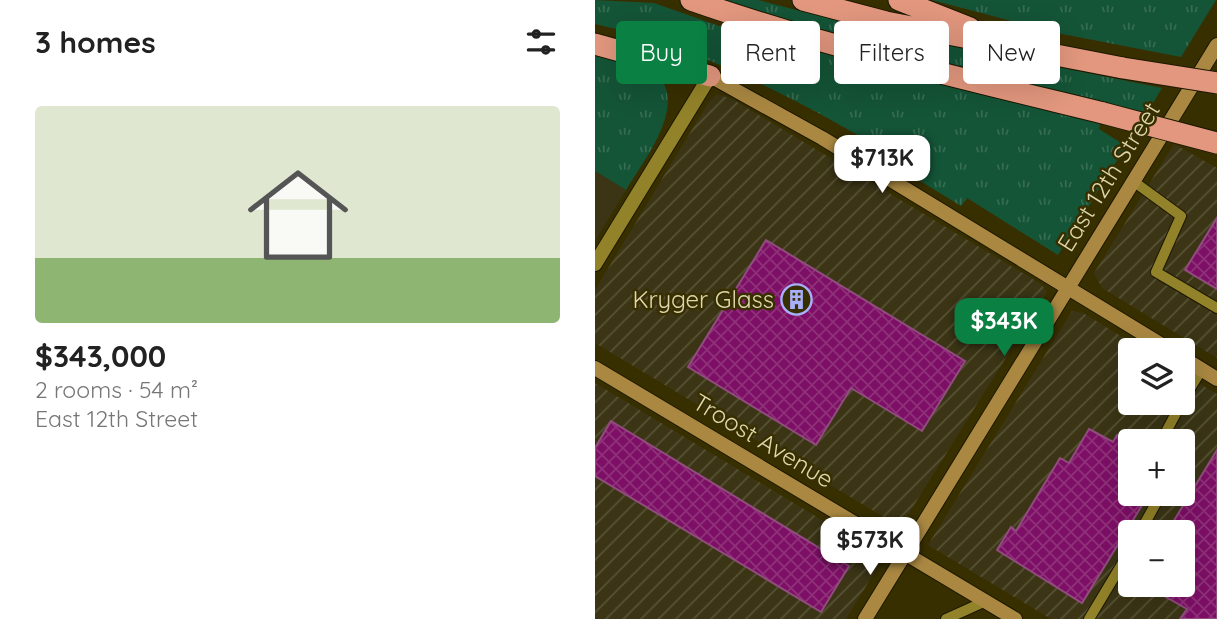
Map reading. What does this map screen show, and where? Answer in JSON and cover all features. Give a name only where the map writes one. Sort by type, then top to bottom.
[{"type":"highway","points":[[691,0],[776,30],[883,60],[1217,142]]},
{"type":"highway","points":[[803,0],[886,22],[963,37]]},
{"type":"highway","points":[[899,0],[963,25]]},
{"type":"highway","points":[[595,44],[710,76]]},
{"type":"highway","points":[[1060,56],[1217,83]]},
{"type":"street","name":"East 12th Street","points":[[865,619],[1217,45]]},
{"type":"street","points":[[595,264],[710,76],[822,138],[1150,338]]},
{"type":"street","points":[[1195,364],[1212,373]]},
{"type":"street","name":"Troost Avenue","points":[[595,368],[1015,619]]},
{"type":"lane","points":[[1133,181],[1181,216],[1156,272],[1217,308]]},
{"type":"lane","points":[[1195,389],[1212,373]]},
{"type":"lane","points":[[1089,619],[1118,571]]},
{"type":"lane","points":[[946,619],[986,601]]},
{"type":"shaded area","points":[[717,94],[732,99],[1041,284],[1047,292],[906,518],[894,521],[887,519],[595,343],[595,290],[708,103]]},
{"type":"shaded area","points":[[1174,144],[1217,168],[1217,358],[1195,345],[1195,338],[1184,338],[1102,288],[1094,273]]},
{"type":"shaded area","points":[[595,171],[626,190],[595,241]]},
{"type":"shaded area","points":[[1072,311],[1083,313],[1124,338],[1118,338],[1118,415],[1195,415],[1195,381],[1217,394],[1217,619],[1051,619],[928,545]]},
{"type":"shaded area","points":[[595,383],[875,552],[879,565],[846,619],[595,619]]},
{"type":"green space","points":[[595,0],[654,3],[705,21],[616,21],[616,29],[595,24]]},
{"type":"green space","points":[[721,0],[758,0],[838,21],[834,21],[834,33],[820,29],[820,21],[793,21]]},
{"type":"green space","points":[[932,0],[1216,0],[1181,57],[1060,34],[1060,21],[1012,21]]},
{"type":"green space","points":[[707,22],[721,27],[721,66],[707,60]]},
{"type":"green space","points":[[949,45],[963,48],[963,68],[949,65]]},
{"type":"green space","points":[[820,52],[834,56],[834,84],[944,84],[1100,124],[1099,129],[1126,146],[1058,255],[967,198],[961,206],[894,165],[894,156],[762,84],[820,84]]},
{"type":"green space","points":[[595,53],[616,58],[616,84],[663,84],[667,91],[667,108],[655,143],[626,190],[595,171]]},
{"type":"green space","points":[[1060,67],[1162,88],[1147,113],[1027,84],[1060,84]]},
{"type":"building","points":[[1217,218],[1217,289],[1185,270]]},
{"type":"building","name":"Kryger Glass","points":[[766,240],[965,361],[922,431],[851,388],[816,445],[688,367]]},
{"type":"building","points":[[611,421],[849,566],[821,612],[595,476],[595,448]]},
{"type":"building","points":[[1089,429],[1113,442],[1118,436],[1118,506],[1142,506],[1133,520],[1118,520],[1118,544],[1082,603],[997,550],[1011,527],[1016,531],[1060,458],[1069,463]]},
{"type":"building","points":[[1217,450],[1217,619],[1180,619],[1187,609],[1166,597],[1195,597],[1195,520],[1174,520],[1183,506],[1195,506],[1195,486]]},
{"type":"place","name":"Kryger Glass","points":[[797,300]]}]
